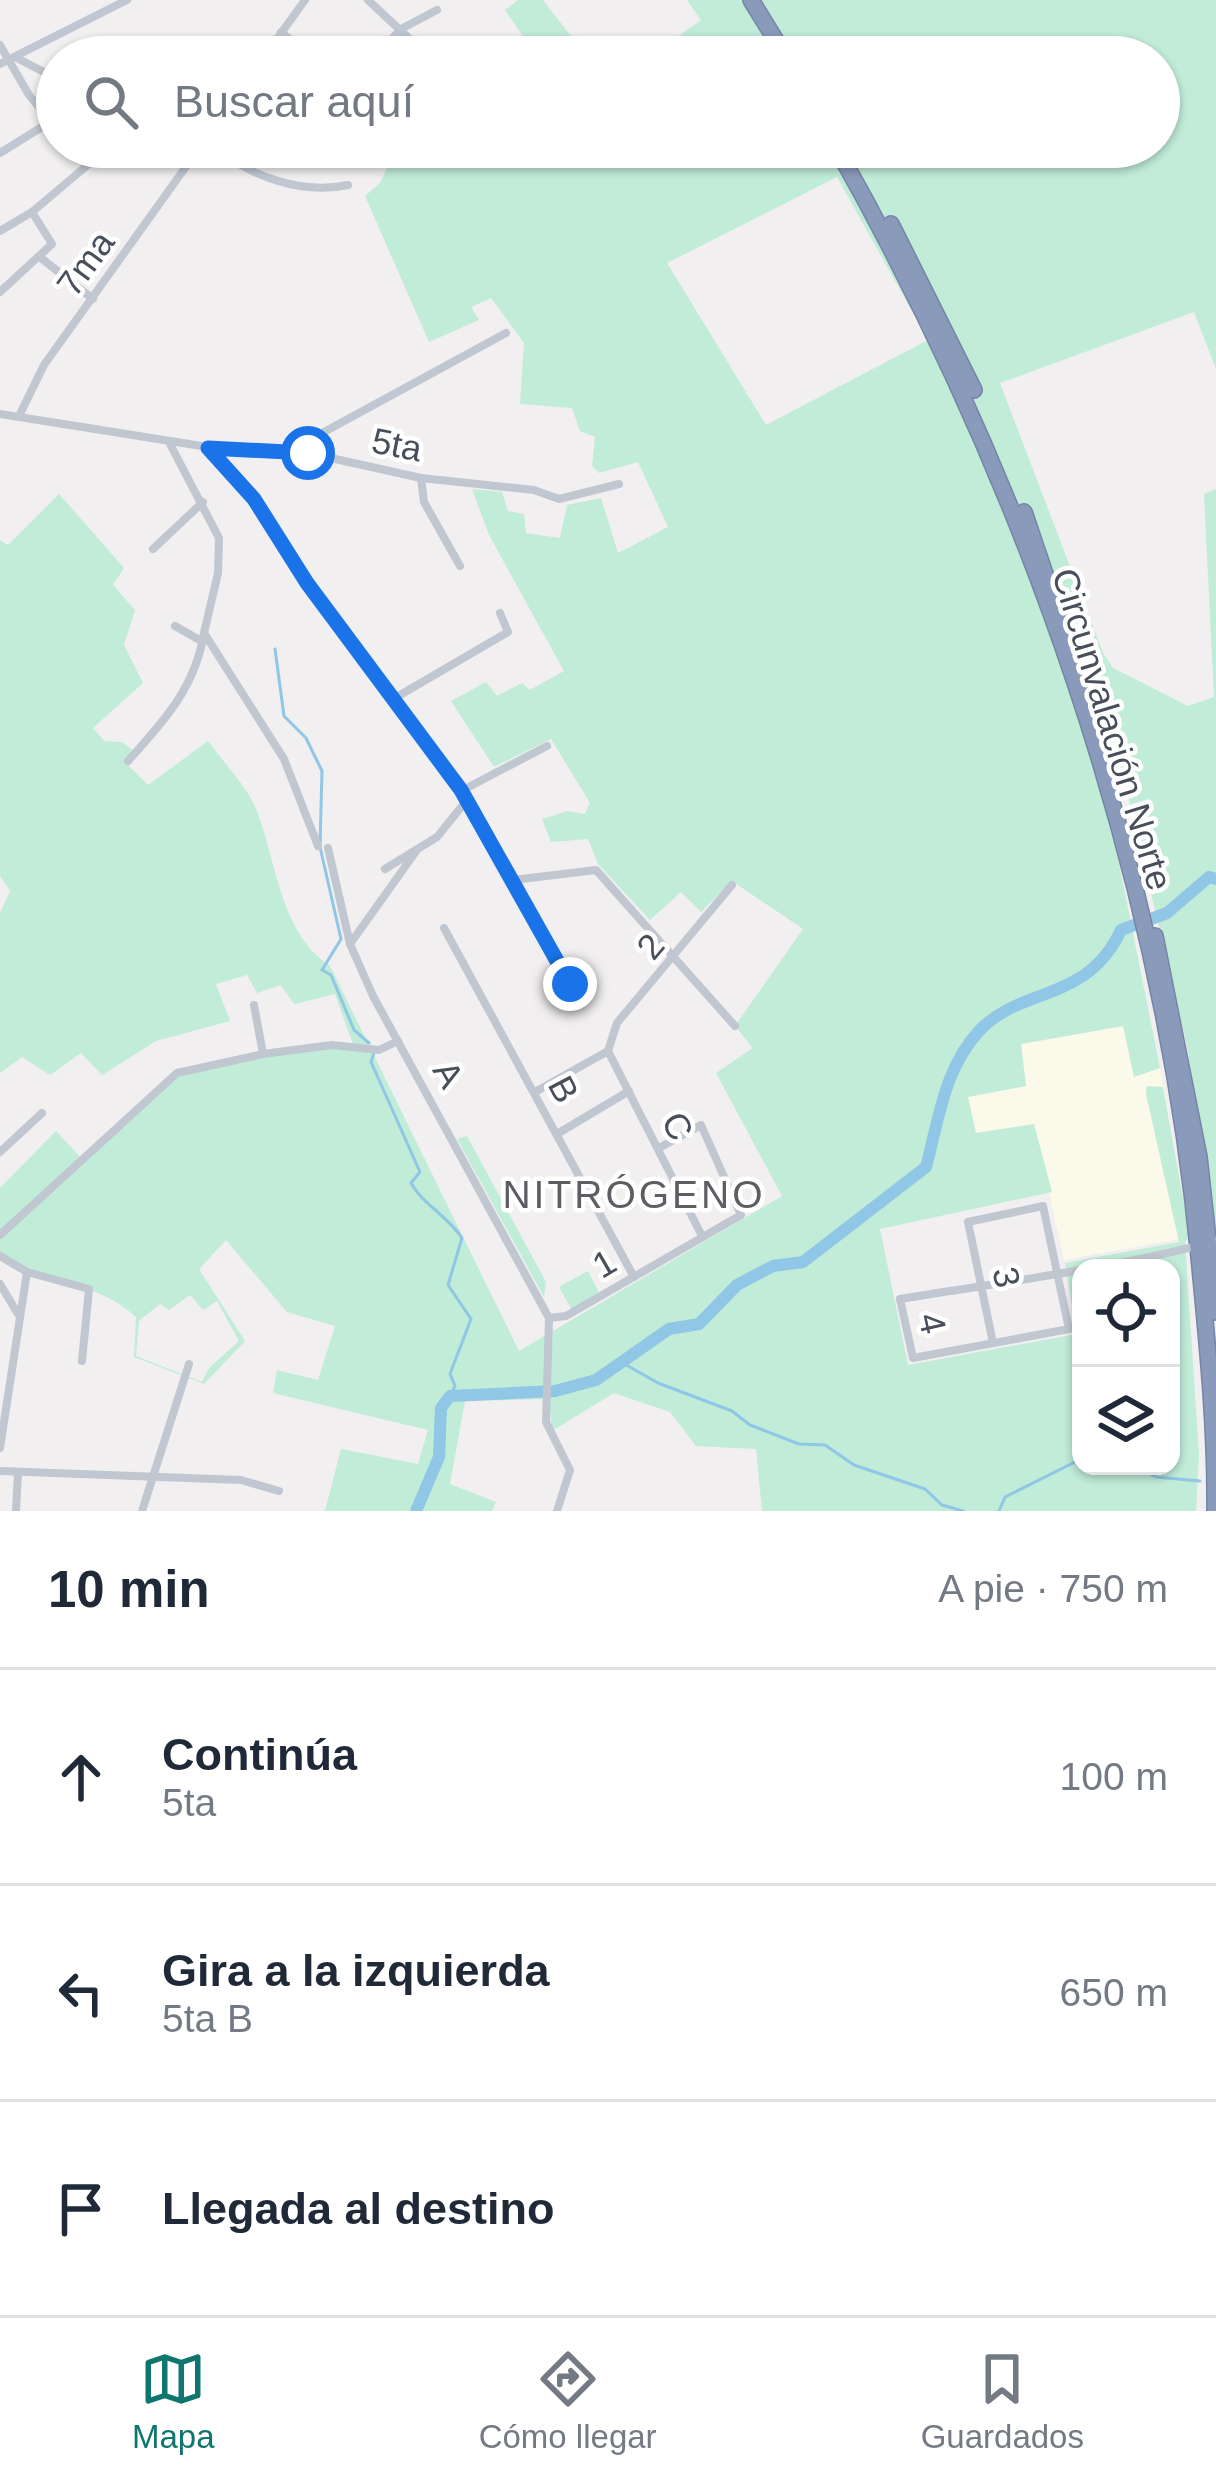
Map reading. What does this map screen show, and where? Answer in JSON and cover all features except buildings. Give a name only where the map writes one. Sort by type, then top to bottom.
[{"type":"highway","points":[[751,0],[773,36]]},
{"type":"highway","points":[[762,0],[784,36]]},
{"type":"highway","name":"Circunvalación Norte","points":[[848,168],[907,273],[982,430],[1110,797],[1140,897]]},
{"type":"highway","name":"Circunvalación Norte","points":[[860,168],[919,272],[992,428],[1066,629],[1150,938],[1179,1074],[1216,1312]]},
{"type":"highway","name":"Circunvalación Norte","points":[[1207,1243],[1215,1511]]},
{"type":"street","points":[[48,36],[127,0]]},
{"type":"street","points":[[278,36],[305,0]]},
{"type":"street","points":[[368,0],[409,36]]},
{"type":"street","points":[[394,36],[437,10]]},
{"type":"street","points":[[281,32],[286,36]]},
{"type":"street","points":[[6,55],[36,41]]},
{"type":"street","points":[[6,55],[36,69]]},
{"type":"street","points":[[6,55],[36,100]]},
{"type":"street","points":[[0,153],[36,134]]},
{"type":"street","points":[[0,231],[32,212],[86,168]]},
{"type":"street","name":"7ma","points":[[20,414],[44,365],[185,168]]},
{"type":"street","points":[[240,168],[323,189],[349,185]]},
{"type":"street","points":[[0,292],[52,244],[32,212]]},
{"type":"street","points":[[41,258],[92,299]]},
{"type":"street","points":[[320,456],[325,432],[506,333]]},
{"type":"street","points":[[0,426],[4,414]]},
{"type":"street","name":"5ta","points":[[4,414],[208,448],[320,456],[421,478],[534,490],[559,499],[619,484]]},
{"type":"street","points":[[128,761],[176,709],[204,637],[220,556],[219,538],[203,502],[169,442]]},
{"type":"street","points":[[208,448],[254,499],[307,583],[461,790],[570,984]]},
{"type":"street","points":[[421,478],[424,502],[460,566]]},
{"type":"street","points":[[153,549],[203,502]]},
{"type":"street","points":[[395,698],[508,632],[500,614]]},
{"type":"street","points":[[175,626],[204,637]]},
{"type":"street","name":"A","points":[[204,637],[284,759],[323,847],[350,944],[549,1318]]},
{"type":"street","points":[[461,790],[547,746]]},
{"type":"street","points":[[350,944],[417,850],[467,800]]},
{"type":"street","points":[[385,869],[417,850]]},
{"type":"street","points":[[513,880],[596,870],[735,1026]]},
{"type":"street","name":"2","points":[[535,1092],[608,1046],[733,885]]},
{"type":"street","name":"B","points":[[444,928],[634,1277]]},
{"type":"street","points":[[254,1005],[263,1054]]},
{"type":"street","points":[[0,1234],[177,1073],[263,1054],[332,1045],[379,1049],[398,1041]]},
{"type":"street","name":"C","points":[[608,1046],[702,1236]]},
{"type":"street","points":[[556,1133],[629,1091]]},
{"type":"street","points":[[0,1152],[41,1113]]},
{"type":"street","name":"1","points":[[549,1318],[566,1316],[741,1215],[701,1125],[658,1148]]},
{"type":"street","name":"3","points":[[993,1343],[968,1222],[1043,1206],[1060,1270]]},
{"type":"street","points":[[982,1286],[1207,1243]]},
{"type":"street","points":[[0,1256],[27,1272],[89,1289],[82,1361]]},
{"type":"street","points":[[993,1343],[1069,1329],[1060,1270]]},
{"type":"street","points":[[0,1448],[27,1272]]},
{"type":"street","points":[[0,1285],[18,1314]]},
{"type":"street","name":"4","points":[[982,1286],[900,1299],[913,1358],[993,1343]]},
{"type":"street","points":[[549,1318],[546,1421],[570,1470],[556,1511]]},
{"type":"street","points":[[142,1511],[189,1364]]},
{"type":"street","points":[[0,1471],[241,1480],[279,1491]]},
{"type":"street","points":[[16,1511],[18,1472]]},
{"type":"shaded area","points":[[1124,1026],[1134,1076],[1160,1068],[1190,1237],[1064,1260],[1034,1125],[975,1133],[967,1096],[1026,1086],[1021,1044]]},
{"type":"green space","points":[[518,0],[543,0],[571,36],[523,36],[505,10]]},
{"type":"green space","points":[[687,0],[1216,0],[1216,369],[1194,312],[1000,383],[1103,653],[1113,668],[1188,706],[1214,697],[1204,494],[1216,489],[1216,1253],[1188,1050],[1115,740],[1087,746],[1114,838],[1160,1068],[1134,1077],[1123,1026],[1021,1044],[1026,1086],[968,1097],[976,1133],[1034,1124],[1052,1192],[880,1229],[908,1365],[1072,1335],[1072,1475],[1180,1475],[1180,1259],[1087,1259],[1179,1242],[1146,1094],[1147,1086],[1163,1087],[1190,1237],[1185,1241],[1199,1455],[1196,1511],[762,1511],[756,1449],[696,1446],[670,1412],[614,1393],[552,1431],[549,1399],[465,1401],[450,1484],[496,1502],[492,1511],[325,1511],[341,1449],[418,1464],[428,1430],[273,1393],[277,1370],[318,1380],[335,1326],[287,1312],[226,1240],[199,1269],[245,1341],[204,1384],[134,1357],[136,1317],[121,1305],[0,1257],[0,1188],[56,1131],[82,1159],[176,1076],[263,1054],[353,1044],[335,994],[294,1004],[281,985],[257,993],[247,975],[216,984],[230,1021],[156,1041],[102,1075],[81,1053],[50,1075],[22,1057],[0,1073],[0,913],[10,891],[0,876],[0,540],[8,545],[59,494],[124,568],[113,585],[135,610],[124,645],[143,683],[93,728],[104,741],[122,742],[134,751],[126,763],[148,785],[208,741],[246,791],[290,915],[313,952],[330,966],[519,1351],[782,1196],[716,1073],[753,1048],[735,1026],[803,929],[732,881],[701,912],[681,892],[650,920],[598,864],[588,839],[551,842],[542,819],[568,811],[585,814],[590,803],[551,739],[494,767],[451,701],[486,682],[497,696],[522,683],[530,690],[564,671],[489,535],[472,489],[502,492],[508,511],[524,514],[526,533],[560,538],[567,505],[601,498],[618,553],[668,527],[638,462],[599,473],[592,466],[595,437],[580,431],[572,408],[520,404],[524,343],[491,298],[471,307],[479,320],[429,342],[365,196],[387,168],[1180,168],[1180,36],[679,36],[701,20]],"holes":[[[837,177],[928,340],[766,425],[667,263]],[[190,1295],[203,1310],[217,1301],[239,1341],[209,1368],[202,1382],[136,1356],[139,1321],[160,1304],[169,1310]]]},
{"type":"green space","points":[[467,1136],[546,1282],[544,1297],[457,1139]]},
{"type":"green space","points":[[1072,1262],[1072,1304],[1065,1263]]},
{"type":"green space","points":[[588,1271],[600,1295],[572,1310],[559,1287]]},
{"type":"waterway","points":[[275,649],[284,716],[306,738],[322,771],[320,847],[341,939],[322,970],[331,975],[354,1030],[369,1043]]},
{"type":"waterway","points":[[416,1511],[439,1457],[441,1408],[450,1396],[555,1391],[596,1380],[669,1329],[699,1324],[737,1285],[773,1266],[803,1262],[926,1167],[951,1077],[980,1030],[1015,1006],[1073,982],[1107,953],[1121,930],[1167,913],[1209,877],[1216,879]]},
{"type":"waterway","points":[[374,1053],[371,1062],[420,1172],[411,1183],[462,1238],[448,1285],[471,1319],[450,1374],[455,1386],[450,1396]]},
{"type":"waterway","points":[[621,1362],[658,1383],[732,1411],[750,1425],[799,1444],[825,1445],[854,1465],[925,1489],[942,1505],[963,1511]]},
{"type":"waterway","points":[[999,1511],[1005,1497],[1072,1464]]},
{"type":"waterway","points":[[1152,1475],[1200,1481]]},
{"type":"district","name":"NITRÓGENO","points":[[634,1194]]},
{"type":"route","points":[[308,453],[208,448],[254,499],[307,583],[461,790],[570,984]]}]
